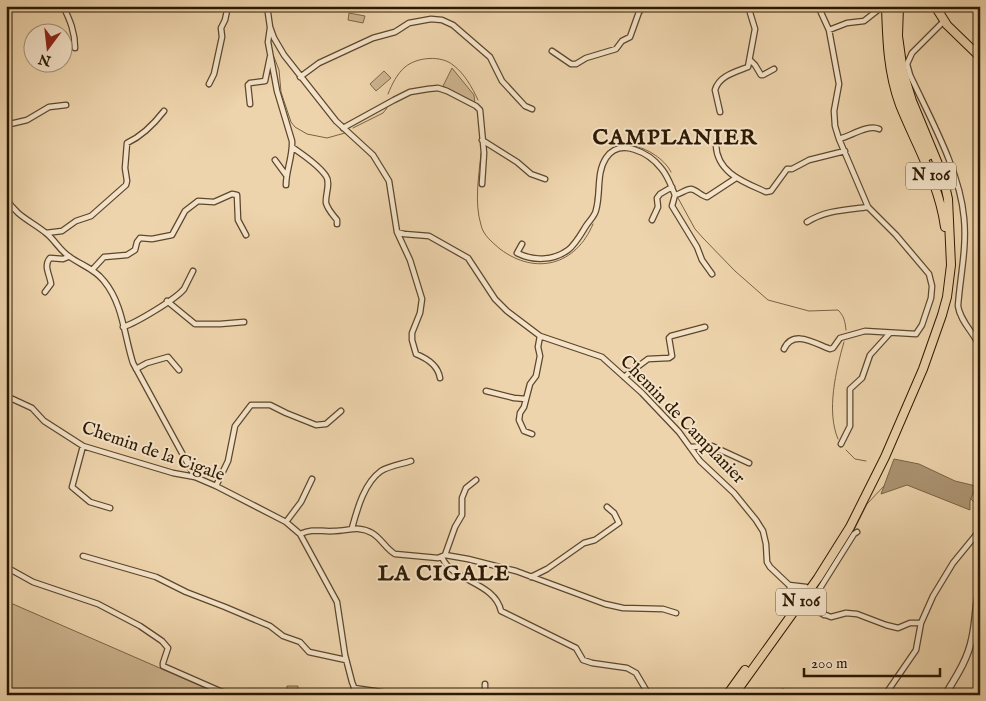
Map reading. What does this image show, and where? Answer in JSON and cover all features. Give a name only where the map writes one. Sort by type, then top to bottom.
[{"type":"main road","name":"N 106","points":[[885,6],[889,60],[894,86],[928,167],[939,198],[944,222],[946,276],[930,350]]},
{"type":"main road","name":"N 106","points":[[727,695],[807,591],[861,505],[888,450],[930,350],[942,315],[950,278],[951,251],[948,217],[937,178],[905,102],[899,80],[892,38],[892,6]]},
{"type":"main road","points":[[899,6],[898,36],[902,72],[943,176],[948,200],[948,217]]},
{"type":"main road","points":[[938,7],[944,21],[980,57]]},
{"type":"main road","name":"N 106","points":[[734,695],[796,605]]},
{"type":"street","points":[[63,6],[73,29],[75,48]]},
{"type":"street","points":[[210,84],[222,37],[221,28],[228,6]]},
{"type":"street","points":[[267,6],[270,27],[274,38],[300,77],[344,128],[373,155],[389,181],[397,232],[410,260],[422,299],[420,313],[412,332],[414,350],[416,354],[425,357],[436,369],[440,378]]},
{"type":"street","points":[[552,51],[571,64],[576,64],[586,58],[616,49],[621,41],[630,37],[639,12],[645,6]]},
{"type":"street","points":[[720,112],[715,90],[716,86],[727,75],[748,67],[750,60],[755,29],[748,6]]},
{"type":"street","points":[[784,349],[792,338],[799,338],[830,349],[833,348],[839,338],[865,331],[916,334],[922,325],[931,298],[932,286],[928,274],[896,235],[868,207],[839,139],[834,111],[839,84],[829,30],[818,6]]},
{"type":"street","points":[[829,30],[847,23],[864,21],[885,6]]},
{"type":"street","points":[[300,77],[319,63],[367,41],[389,35],[415,21],[448,22],[490,57],[502,81],[525,106],[532,109]]},
{"type":"street","points":[[944,21],[912,53],[908,64],[910,75],[940,139],[959,194],[964,217],[965,248],[958,306],[959,312],[974,334],[980,347]]},
{"type":"street","points":[[270,27],[268,42],[277,91],[292,147],[286,175],[286,185]]},
{"type":"street","points":[[250,104],[248,85],[265,81],[266,68],[274,38]]},
{"type":"street","points":[[270,51],[277,44]]},
{"type":"street","points":[[750,60],[761,75],[774,69]]},
{"type":"street","points":[[344,128],[410,92],[438,88],[447,91],[480,110],[484,152],[482,184]]},
{"type":"street","points":[[6,125],[27,120],[49,107],[66,105]]},
{"type":"street","points":[[46,233],[62,231],[76,221],[91,216],[126,184],[127,143],[136,139],[164,111]]},
{"type":"street","points":[[839,139],[851,136],[866,128],[874,127],[879,129]]},
{"type":"street","points":[[482,140],[517,162],[531,174],[545,179]]},
{"type":"street","points":[[716,144],[718,160],[736,178],[766,192],[771,191],[787,169],[792,169],[809,160],[845,151]]},
{"type":"street","points":[[292,147],[311,161],[326,176],[328,181],[326,201],[328,209],[337,220],[336,224]]},
{"type":"street","points":[[522,244],[517,253],[526,257],[544,259],[557,256],[569,250],[596,212],[601,171],[606,158],[622,148],[644,153],[662,168],[677,195]]},
{"type":"street","points":[[275,160],[286,175]]},
{"type":"street","points":[[712,274],[702,260],[697,247],[672,206],[677,195],[688,189],[693,189],[703,196],[707,196],[736,178]]},
{"type":"street","points":[[652,220],[658,207],[660,194],[672,187]]},
{"type":"street","points":[[92,270],[104,257],[116,257],[135,250],[140,238],[152,239],[172,235],[185,211],[198,201],[214,202],[232,194],[237,195],[238,220],[246,235]]},
{"type":"street","points":[[6,198],[11,207],[30,224],[46,233],[68,257],[98,274],[109,287],[120,311],[127,344],[136,369],[195,477]]},
{"type":"street","points":[[807,222],[831,211],[868,207]]},
{"type":"street","name":"Chemin de Camplanier","points":[[397,232],[429,236],[468,258],[495,299],[507,311],[540,336],[602,357],[642,393],[679,432],[700,461],[734,493],[756,520],[763,531],[767,562],[789,585],[796,605]]},
{"type":"street","points":[[45,292],[51,284],[47,268],[48,260],[50,258],[63,259],[68,257]]},
{"type":"street","points":[[123,327],[133,324],[176,297],[184,288],[193,271]]},
{"type":"street","points":[[167,301],[195,324],[244,322]]},
{"type":"street","points":[[624,377],[648,359],[669,358],[672,356],[669,338],[671,336],[705,327]]},
{"type":"street","points":[[841,444],[850,426],[850,389],[862,378],[870,355],[890,333]]},
{"type":"street","points":[[532,434],[524,431],[519,420],[530,384],[536,376],[540,356],[538,347],[540,336]]},
{"type":"street","points":[[136,369],[147,363],[168,357],[179,370]]},
{"type":"street","points":[[486,390],[514,398],[526,399]]},
{"type":"street","name":"Chemin de la Cigale","points":[[6,396],[32,408],[44,421],[83,446],[173,473],[195,477],[286,522],[300,534],[337,602],[346,660],[357,695]]},
{"type":"street","points":[[216,486],[228,461],[235,426],[251,405],[270,404],[286,413],[316,425],[326,424],[341,411]]},
{"type":"street","points":[[83,446],[72,487],[90,502],[110,508]]},
{"type":"street","points":[[690,447],[712,446],[750,463]]},
{"type":"street","points":[[352,528],[359,503],[373,479],[381,471],[412,461]]},
{"type":"street","points":[[286,522],[301,502],[312,479]]},
{"type":"street","points":[[476,480],[466,488],[462,498],[462,515],[443,556],[446,566],[479,585],[497,599],[501,611],[576,648],[583,660],[627,668],[636,673],[649,695]]},
{"type":"street","points":[[531,577],[547,569],[584,543],[595,540],[619,523],[614,513],[607,507]]},
{"type":"street","points":[[300,534],[310,530],[335,531],[360,528],[374,534],[395,554],[443,556],[479,561],[531,577],[604,604],[623,608],[663,609],[676,613]]},
{"type":"street","points":[[885,695],[916,650],[921,623],[933,596],[953,563],[980,530]]},
{"type":"street","points":[[822,614],[823,608],[817,593],[857,532]]},
{"type":"street","points":[[83,556],[156,577],[186,592],[270,626],[283,636],[300,642],[310,652],[346,660]]},
{"type":"street","points":[[6,567],[33,582],[98,604],[140,626],[162,641],[168,648],[163,666],[220,691],[234,695]]},
{"type":"street","points":[[789,585],[807,591],[808,599],[822,614]]},
{"type":"street","points":[[946,695],[968,652],[980,587]]},
{"type":"street","points":[[796,605],[831,617],[846,613],[857,614],[886,626],[898,628],[921,623]]},
{"type":"street","points":[[485,695],[486,684]]},
{"type":"street","points":[[354,688],[402,695]]},
{"type":"street","points":[[977,695],[980,691]]},
{"type":"shaded area","points":[[349,13],[365,16],[363,23],[348,20]]},
{"type":"shaded area","points":[[452,68],[474,95],[475,104],[443,86]]},
{"type":"shaded area","points":[[384,71],[391,78],[376,91],[370,84]]},
{"type":"shaded area","points":[[894,459],[919,464],[955,481],[976,486],[970,501],[970,510],[907,485],[881,494]]},
{"type":"shaded area","points":[[6,601],[217,693],[223,695],[6,695]]},
{"type":"shaded area","points":[[287,686],[298,686],[298,695],[287,695]]},
{"type":"waterway","points":[[274,57],[279,70],[281,92],[291,122],[295,127],[307,134],[327,138],[345,133]]},
{"type":"waterway","points":[[388,94],[395,79],[405,67],[416,61],[429,58],[448,62],[457,68],[478,100]]},
{"type":"waterway","points":[[353,128],[383,113],[387,108]]},
{"type":"waterway","points":[[603,160],[609,151],[627,145],[638,147],[658,157],[671,172]]},
{"type":"waterway","points":[[481,153],[478,189],[479,216],[482,229],[488,238],[500,249],[527,262],[541,264],[554,262],[566,257],[576,249],[586,238],[593,224]]},
{"type":"waterway","points":[[595,200],[598,173]]},
{"type":"waterway","points":[[678,198],[695,229],[735,271],[768,300],[809,311],[838,310],[842,314],[846,330]]},
{"type":"waterway","points":[[838,439],[834,428],[833,403],[835,378],[844,342]]},
{"type":"waterway","points":[[846,450],[855,459],[866,461]]},
{"type":"waterway","points":[[853,532],[867,504],[884,486]]},
{"type":"waterway","points":[[970,498],[980,508]]},
{"type":"district","name":"CAMPLANIER","points":[[675,138]]},
{"type":"district","name":"LA CIGALE","points":[[444,574]]}]
